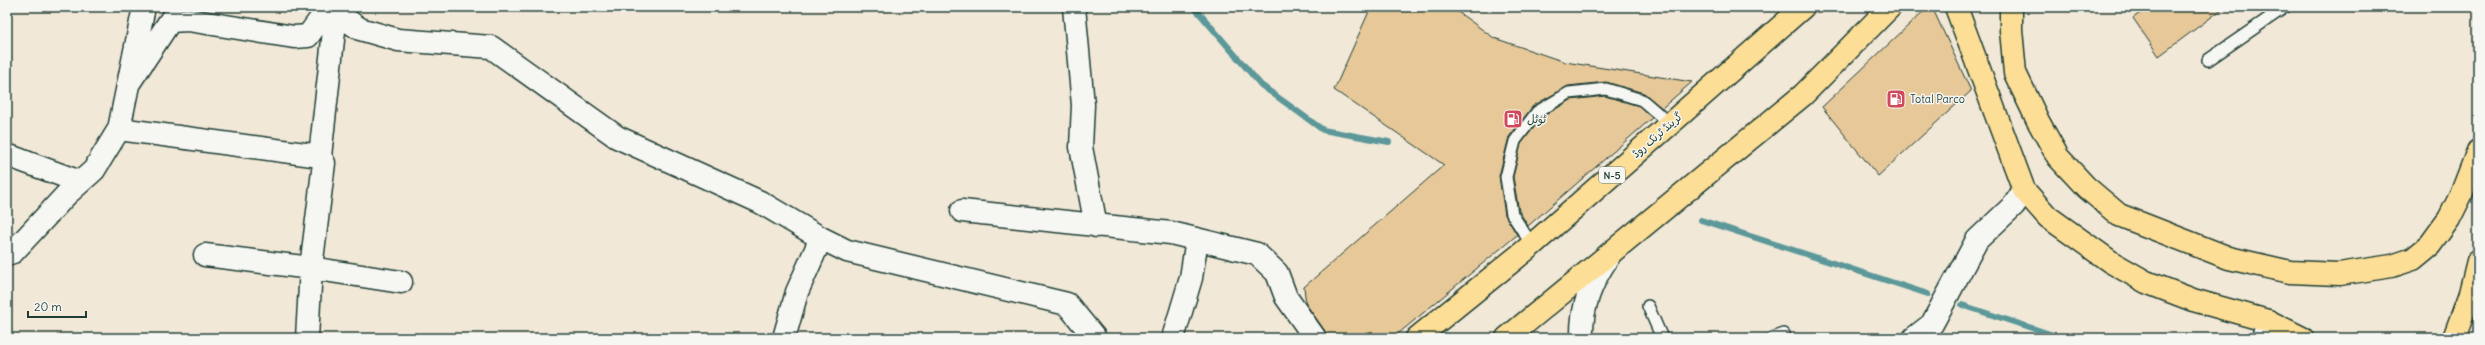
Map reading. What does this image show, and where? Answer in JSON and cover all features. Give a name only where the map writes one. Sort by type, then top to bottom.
[{"type":"main road","name":"گرینڈ ٹرنک روڈ","points":[[1417,338],[1532,245],[1803,7]]},
{"type":"main road","points":[[1507,338],[1803,95],[1890,7]]},
{"type":"main road","points":[[1956,7],[2024,190],[2059,226],[2111,262],[2146,282],[2266,330],[2302,338]]},
{"type":"main road","points":[[2011,7],[2015,72],[2038,121],[2058,157],[2086,187],[2119,215],[2229,258],[2290,272],[2339,274],[2392,266],[2413,259],[2430,244],[2448,219],[2461,195],[2478,151]]},
{"type":"main road","points":[[2454,338],[2469,297],[2478,261]]},
{"type":"street","points":[[7,254],[13,252],[66,195],[94,170],[119,129],[144,7]]},
{"type":"street","points":[[1074,7],[1083,105],[1081,147],[1096,226]]},
{"type":"street","points":[[129,83],[170,21],[188,20],[294,37],[308,36],[326,11],[336,13],[360,28],[398,40],[491,47],[617,137],[760,202],[821,238],[847,251],[1067,304],[1095,338]]},
{"type":"street","points":[[307,338],[311,268],[324,163],[320,156],[336,13]]},
{"type":"street","points":[[119,129],[320,156]]},
{"type":"street","points":[[7,155],[80,182]]},
{"type":"street","points":[[1914,338],[1932,324],[1977,240],[2014,205],[2024,190]]},
{"type":"street","points":[[962,211],[1171,233],[1257,254],[1277,273],[1286,298],[1315,338]]},
{"type":"street","points":[[784,338],[797,292],[821,238]]},
{"type":"street","points":[[1173,338],[1191,278],[1197,239]]},
{"type":"street","points":[[1582,338],[1583,313],[1589,292],[1596,275],[1612,252]]},
{"type":"street","points":[[205,255],[311,268],[401,282]]},
{"type":"lane","points":[[2208,60],[2285,7]]},
{"type":"lane","points":[[1532,245],[1512,214],[1506,177],[1515,141],[1537,112],[1569,93],[1606,89],[1642,100],[1670,124]]},
{"type":"lane","points":[[1648,306],[1662,338]]},
{"type":"building","points":[[1371,7],[1451,7],[1494,38],[1565,62],[1692,82],[1662,108],[1644,93],[1606,82],[1568,86],[1533,106],[1509,137],[1499,176],[1505,215],[1517,235],[1393,338],[1327,338],[1325,331],[1306,304],[1304,287],[1444,165],[1334,90]]},
{"type":"building","name":"Total Parco","points":[[1928,7],[1932,7],[1971,91],[1878,176],[1822,107]]},
{"type":"building","points":[[2149,7],[2225,7],[2159,56],[2133,18]]},
{"type":"building","points":[[1605,96],[1639,106],[1652,118],[1528,226],[1519,211],[1513,177],[1521,144],[1542,117],[1571,100]]},
{"type":"waterway","points":[[1194,7],[1261,85],[1323,130],[1389,142]]},
{"type":"waterway","points":[[1701,220],[1928,294]]},
{"type":"waterway","points":[[1962,305],[2062,338]]},
{"type":"place","name":"Total Parco","points":[[1896,99]]},
{"type":"place","name":"ٹوٹل","points":[[1513,119]]}]
